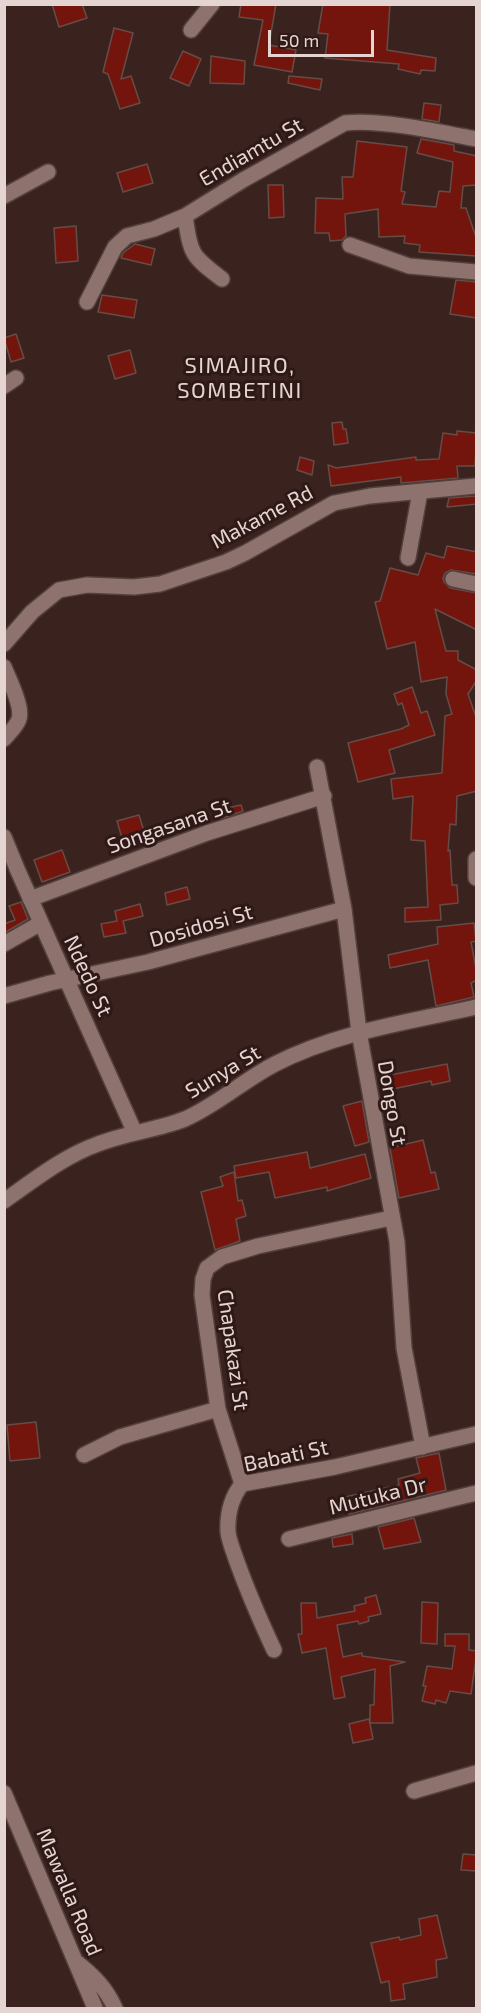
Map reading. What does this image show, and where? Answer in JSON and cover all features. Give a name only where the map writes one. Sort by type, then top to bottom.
[{"type":"street","points":[[191,30],[212,4]]},
{"type":"street","name":"Endiamtu St","points":[[87,302],[115,247],[121,240],[185,216],[243,180],[345,123],[356,121],[406,127],[477,139]]},
{"type":"street","points":[[4,196],[48,172]]},
{"type":"street","points":[[185,216],[191,250],[204,265],[222,279]]},
{"type":"street","points":[[350,245],[409,266],[477,272]]},
{"type":"street","name":"Makame Rd","points":[[4,644],[32,612],[59,590],[87,585],[134,587],[160,584],[226,562],[334,503],[370,496],[477,486]]},
{"type":"street","points":[[408,558],[420,492]]},
{"type":"street","points":[[453,579],[477,584]]},
{"type":"street","points":[[4,667],[15,693],[20,715],[18,722],[4,739]]},
{"type":"street","name":"Dongo St","points":[[317,767],[344,909],[358,1032],[398,1250],[404,1348],[423,1448]]},
{"type":"street","name":"Songasana St","points":[[30,899],[207,833],[324,796]]},
{"type":"street","name":"Ndedo St","points":[[6,846],[68,979],[135,1133]]},
{"type":"street","points":[[477,859],[477,878]]},
{"type":"street","name":"Dosidosi St","points":[[4,996],[68,979],[148,962],[344,909]]},
{"type":"street","points":[[4,944],[41,923]]},
{"type":"street","name":"Sunya St","points":[[4,1201],[69,1157],[96,1144],[188,1118],[274,1065],[302,1052],[358,1032],[477,1007]]},
{"type":"street","name":"Chapakazi St","points":[[242,1484],[218,1409],[202,1295],[203,1279],[207,1268],[222,1257],[258,1246],[391,1218]]},
{"type":"street","points":[[84,1455],[120,1437],[218,1409]]},
{"type":"street","name":"Babati St","points":[[274,1650],[246,1587],[228,1535],[231,1504],[234,1494],[242,1484],[335,1467],[477,1434]]},
{"type":"street","name":"Mutuka Dr","points":[[289,1539],[477,1493]]},
{"type":"street","points":[[414,1791],[477,1773]]},
{"type":"street","name":"Mawalla Road","points":[[4,1792],[95,2008]]},
{"type":"street","points":[[75,1960],[93,1975],[108,1994],[115,2008]]},
{"type":"building","points":[[52,4],[82,4],[87,18],[59,27]]},
{"type":"building","points":[[241,4],[276,4],[269,45],[296,50],[292,72],[254,65],[263,20],[239,17]]},
{"type":"building","points":[[323,4],[390,4],[387,50],[436,58],[435,71],[421,70],[420,74],[398,69],[399,64],[325,58],[328,34],[318,33]]},
{"type":"building","points":[[114,28],[133,33],[121,79],[131,76],[140,103],[120,109],[108,74],[103,72]]},
{"type":"building","points":[[183,51],[201,59],[189,86],[170,78]]},
{"type":"building","points":[[211,56],[245,61],[244,84],[210,83]]},
{"type":"building","points":[[289,76],[322,79],[320,90],[288,83]]},
{"type":"building","points":[[424,103],[441,105],[439,122],[422,119]]},
{"type":"building","points":[[421,139],[454,145],[454,151],[477,156],[477,185],[463,186],[461,208],[466,208],[477,240],[477,256],[419,252],[420,245],[404,243],[405,236],[379,237],[378,209],[345,214],[346,236],[342,240],[330,241],[329,233],[315,233],[316,198],[343,199],[342,177],[353,177],[357,141],[407,147],[401,191],[405,192],[402,204],[436,207],[439,191],[450,192],[453,162],[417,153]]},
{"type":"building","points":[[147,164],[153,183],[123,192],[117,173]]},
{"type":"building","points":[[268,185],[283,185],[284,217],[269,218]]},
{"type":"building","points":[[76,226],[78,261],[56,263],[54,228]]},
{"type":"building","points":[[135,244],[155,249],[151,265],[121,258],[123,253]]},
{"type":"building","points":[[456,280],[477,282],[477,318],[450,314]]},
{"type":"building","points":[[102,295],[137,300],[134,318],[98,312]]},
{"type":"building","points":[[16,334],[24,358],[11,362],[4,338]]},
{"type":"building","points":[[130,350],[136,373],[115,379],[108,356]]},
{"type":"building","points":[[342,422],[343,429],[346,429],[348,443],[334,445],[332,423]]},
{"type":"building","points":[[457,431],[477,433],[475,466],[457,466],[458,478],[401,483],[401,477],[331,486],[328,465],[336,468],[416,457],[416,460],[439,459],[443,433],[457,435]]},
{"type":"building","points":[[300,457],[314,461],[312,475],[297,470]]},
{"type":"building","points":[[477,496],[477,504],[447,507],[449,498]]},
{"type":"building","points":[[447,546],[477,552],[477,574],[451,570],[445,573],[443,578],[450,588],[477,593],[477,630],[435,609],[446,651],[458,651],[458,660],[477,670],[477,680],[468,694],[477,720],[477,791],[457,796],[456,825],[450,824],[448,851],[450,850],[452,885],[457,885],[458,903],[440,905],[441,920],[405,922],[405,908],[428,907],[425,841],[411,840],[413,796],[393,799],[391,779],[442,773],[445,716],[452,714],[446,694],[447,677],[421,682],[415,642],[387,649],[375,602],[380,601],[390,568],[418,575],[426,553],[444,558]]},
{"type":"building","points":[[412,687],[421,713],[427,711],[435,735],[389,750],[395,773],[358,782],[348,743],[409,725],[402,703],[398,705],[394,694]]},
{"type":"building","points":[[241,805],[243,811],[220,819],[218,810]]},
{"type":"building","points":[[139,815],[147,841],[125,848],[117,821]]},
{"type":"building","points":[[62,850],[70,872],[42,882],[34,860]]},
{"type":"building","points":[[187,887],[190,899],[167,905],[165,893]]},
{"type":"building","points":[[21,902],[28,919],[4,933],[4,924],[15,920],[9,906]]},
{"type":"building","points":[[140,904],[143,916],[123,921],[126,933],[104,937],[101,924],[117,921],[115,911]]},
{"type":"building","points":[[474,923],[476,941],[471,942],[477,980],[471,983],[474,997],[436,1006],[428,960],[390,968],[388,955],[438,944],[437,927]]},
{"type":"building","points":[[447,1064],[450,1081],[432,1085],[431,1081],[393,1089],[390,1075]]},
{"type":"building","points":[[362,1101],[369,1142],[355,1146],[343,1106]]},
{"type":"building","points":[[423,1140],[431,1173],[435,1172],[439,1189],[399,1198],[390,1148]]},
{"type":"building","points":[[307,1152],[310,1168],[365,1154],[371,1178],[327,1191],[327,1187],[275,1198],[269,1172],[236,1178],[234,1166]]},
{"type":"building","points":[[234,1172],[238,1201],[242,1200],[246,1216],[236,1219],[240,1241],[215,1250],[201,1192],[223,1186],[220,1177]]},
{"type":"building","points":[[36,1422],[40,1458],[10,1461],[7,1425]]},
{"type":"building","points":[[439,1453],[446,1490],[349,1514],[345,1497],[399,1485],[398,1479],[420,1473],[416,1458]]},
{"type":"building","points":[[414,1518],[421,1542],[384,1549],[378,1527]]},
{"type":"building","points":[[352,1534],[353,1544],[333,1547],[332,1538]]},
{"type":"building","points":[[376,1595],[381,1614],[368,1617],[369,1621],[359,1624],[358,1621],[337,1625],[343,1657],[362,1653],[362,1656],[405,1662],[390,1666],[393,1723],[370,1723],[370,1705],[374,1705],[375,1669],[341,1677],[345,1697],[334,1699],[326,1648],[302,1653],[298,1634],[302,1634],[301,1603],[316,1603],[317,1618],[355,1611],[354,1606],[366,1603],[365,1598]]},
{"type":"building","points":[[422,1602],[438,1603],[437,1644],[421,1643]]},
{"type":"building","points":[[445,1634],[469,1634],[469,1650],[477,1651],[471,1694],[450,1691],[446,1703],[436,1700],[435,1704],[422,1701],[426,1686],[423,1686],[427,1666],[452,1669],[455,1646],[445,1646]]},
{"type":"building","points":[[369,1719],[373,1739],[353,1743],[349,1724]]},
{"type":"building","points":[[463,1854],[477,1855],[477,1871],[461,1870]]},
{"type":"building","points":[[437,1915],[447,1958],[436,1960],[437,1977],[403,1984],[405,1999],[391,2001],[389,1981],[381,1983],[371,1943],[421,1935],[419,1919]]},
{"type":"district","name":"SIMAJIRO, SOMBETINI","points":[[240,378]]}]
